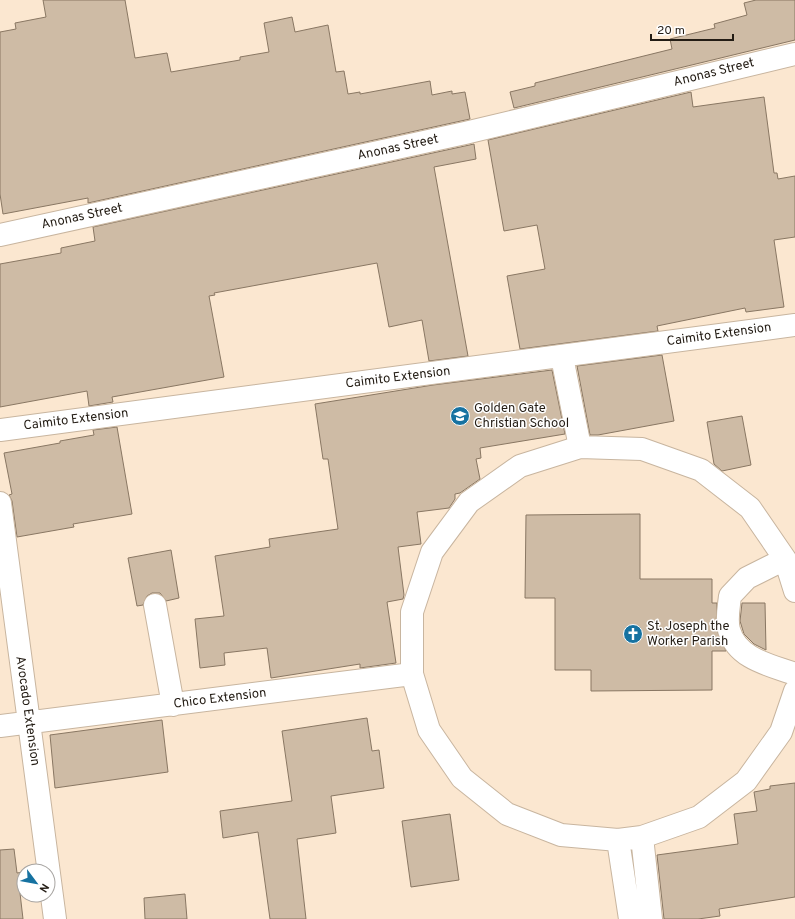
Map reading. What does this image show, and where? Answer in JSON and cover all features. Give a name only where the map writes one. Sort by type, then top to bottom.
[{"type":"street","name":"Anonas Street","points":[[0,235],[465,133],[795,54]]},
{"type":"street","name":"Caimito Extension","points":[[0,430],[562,357],[795,325]]},
{"type":"street","points":[[562,357],[580,448]]},
{"type":"street","points":[[795,591],[785,559],[750,508],[701,470],[642,449],[580,448],[520,466],[469,502],[432,552],[412,612],[412,674],[429,730],[462,778],[507,814],[560,835],[618,840],[642,837],[698,817],[746,781],[781,732],[795,691]]},
{"type":"street","name":"Avocado Extension","points":[[0,503],[55,919]]},
{"type":"street","points":[[785,559],[747,578],[730,596],[729,628],[734,641],[752,659],[795,674]]},
{"type":"street","points":[[155,605],[173,705]]},
{"type":"street","name":"Chico Extension","points":[[0,726],[412,674]]},
{"type":"street","points":[[642,837],[651,919]]},
{"type":"street","points":[[618,840],[630,919]]},
{"type":"building","points":[[43,0],[125,0],[135,58],[167,53],[171,72],[240,60],[240,57],[269,52],[264,23],[292,17],[295,32],[328,25],[336,72],[344,71],[348,94],[360,92],[360,94],[430,81],[432,95],[452,91],[452,94],[465,92],[470,119],[88,203],[88,198],[3,214],[0,194],[0,32],[16,29],[15,23],[46,17]]},
{"type":"building","points":[[756,0],[795,0],[795,40],[514,108],[510,92],[535,86],[535,83],[672,49],[670,39],[715,28],[714,24],[747,15],[744,3]]},
{"type":"building","points":[[691,92],[693,107],[764,97],[774,173],[777,173],[778,179],[795,176],[795,237],[774,240],[784,307],[746,312],[745,308],[657,326],[658,331],[520,349],[507,276],[545,269],[537,225],[504,231],[488,140]]},
{"type":"building","points":[[474,144],[476,159],[434,167],[468,356],[429,361],[422,320],[389,327],[377,263],[214,293],[215,295],[209,296],[224,377],[112,397],[113,402],[89,406],[87,391],[0,407],[0,264],[61,253],[61,248],[95,241],[93,227]]},
{"type":"building","points":[[662,355],[674,421],[598,435],[590,435],[577,366]]},
{"type":"building","points":[[552,370],[565,434],[480,448],[481,458],[476,459],[480,479],[460,493],[455,494],[455,499],[449,508],[417,512],[421,544],[398,547],[404,595],[403,599],[387,602],[396,663],[360,668],[360,664],[271,678],[267,648],[224,653],[225,665],[200,668],[195,619],[224,616],[215,556],[270,547],[269,539],[338,529],[328,459],[323,459],[315,404],[433,385]]},
{"type":"building","points":[[742,416],[751,465],[722,471],[714,464],[707,422]]},
{"type":"building","points":[[117,427],[132,514],[73,524],[74,527],[17,537],[12,501],[9,495],[12,494],[4,453],[60,443],[60,441],[94,435],[93,430]]},
{"type":"building","name":"St. Joseph the Worker Parish","points":[[640,514],[640,579],[712,579],[712,603],[717,603],[716,628],[726,651],[712,651],[712,690],[591,691],[591,670],[555,670],[555,598],[525,598],[526,515]]},
{"type":"building","points":[[171,550],[179,598],[166,601],[160,593],[152,593],[147,596],[143,605],[137,606],[128,558]]},
{"type":"building","points":[[742,603],[765,603],[766,650],[754,644],[744,634],[740,621]]},
{"type":"building","points":[[367,718],[372,751],[379,750],[384,788],[331,796],[336,833],[297,839],[306,919],[270,919],[258,832],[223,838],[220,811],[292,801],[282,731]]},
{"type":"building","points":[[162,720],[168,772],[55,788],[50,735]]},
{"type":"building","points":[[795,783],[795,897],[719,909],[720,916],[698,919],[664,919],[657,855],[738,844],[734,814],[757,811],[754,792],[770,789],[770,786]]},
{"type":"building","points":[[450,814],[459,880],[411,887],[402,821]]},
{"type":"building","points":[[14,849],[16,865],[16,903],[21,903],[23,919],[0,919],[0,850]]},
{"type":"building","points":[[185,894],[187,919],[145,919],[144,898]]},
{"type":"place","name":"Golden Gate Christian School","points":[[460,416]]},
{"type":"place","name":"St. Joseph the Worker Parish","points":[[633,634]]}]
